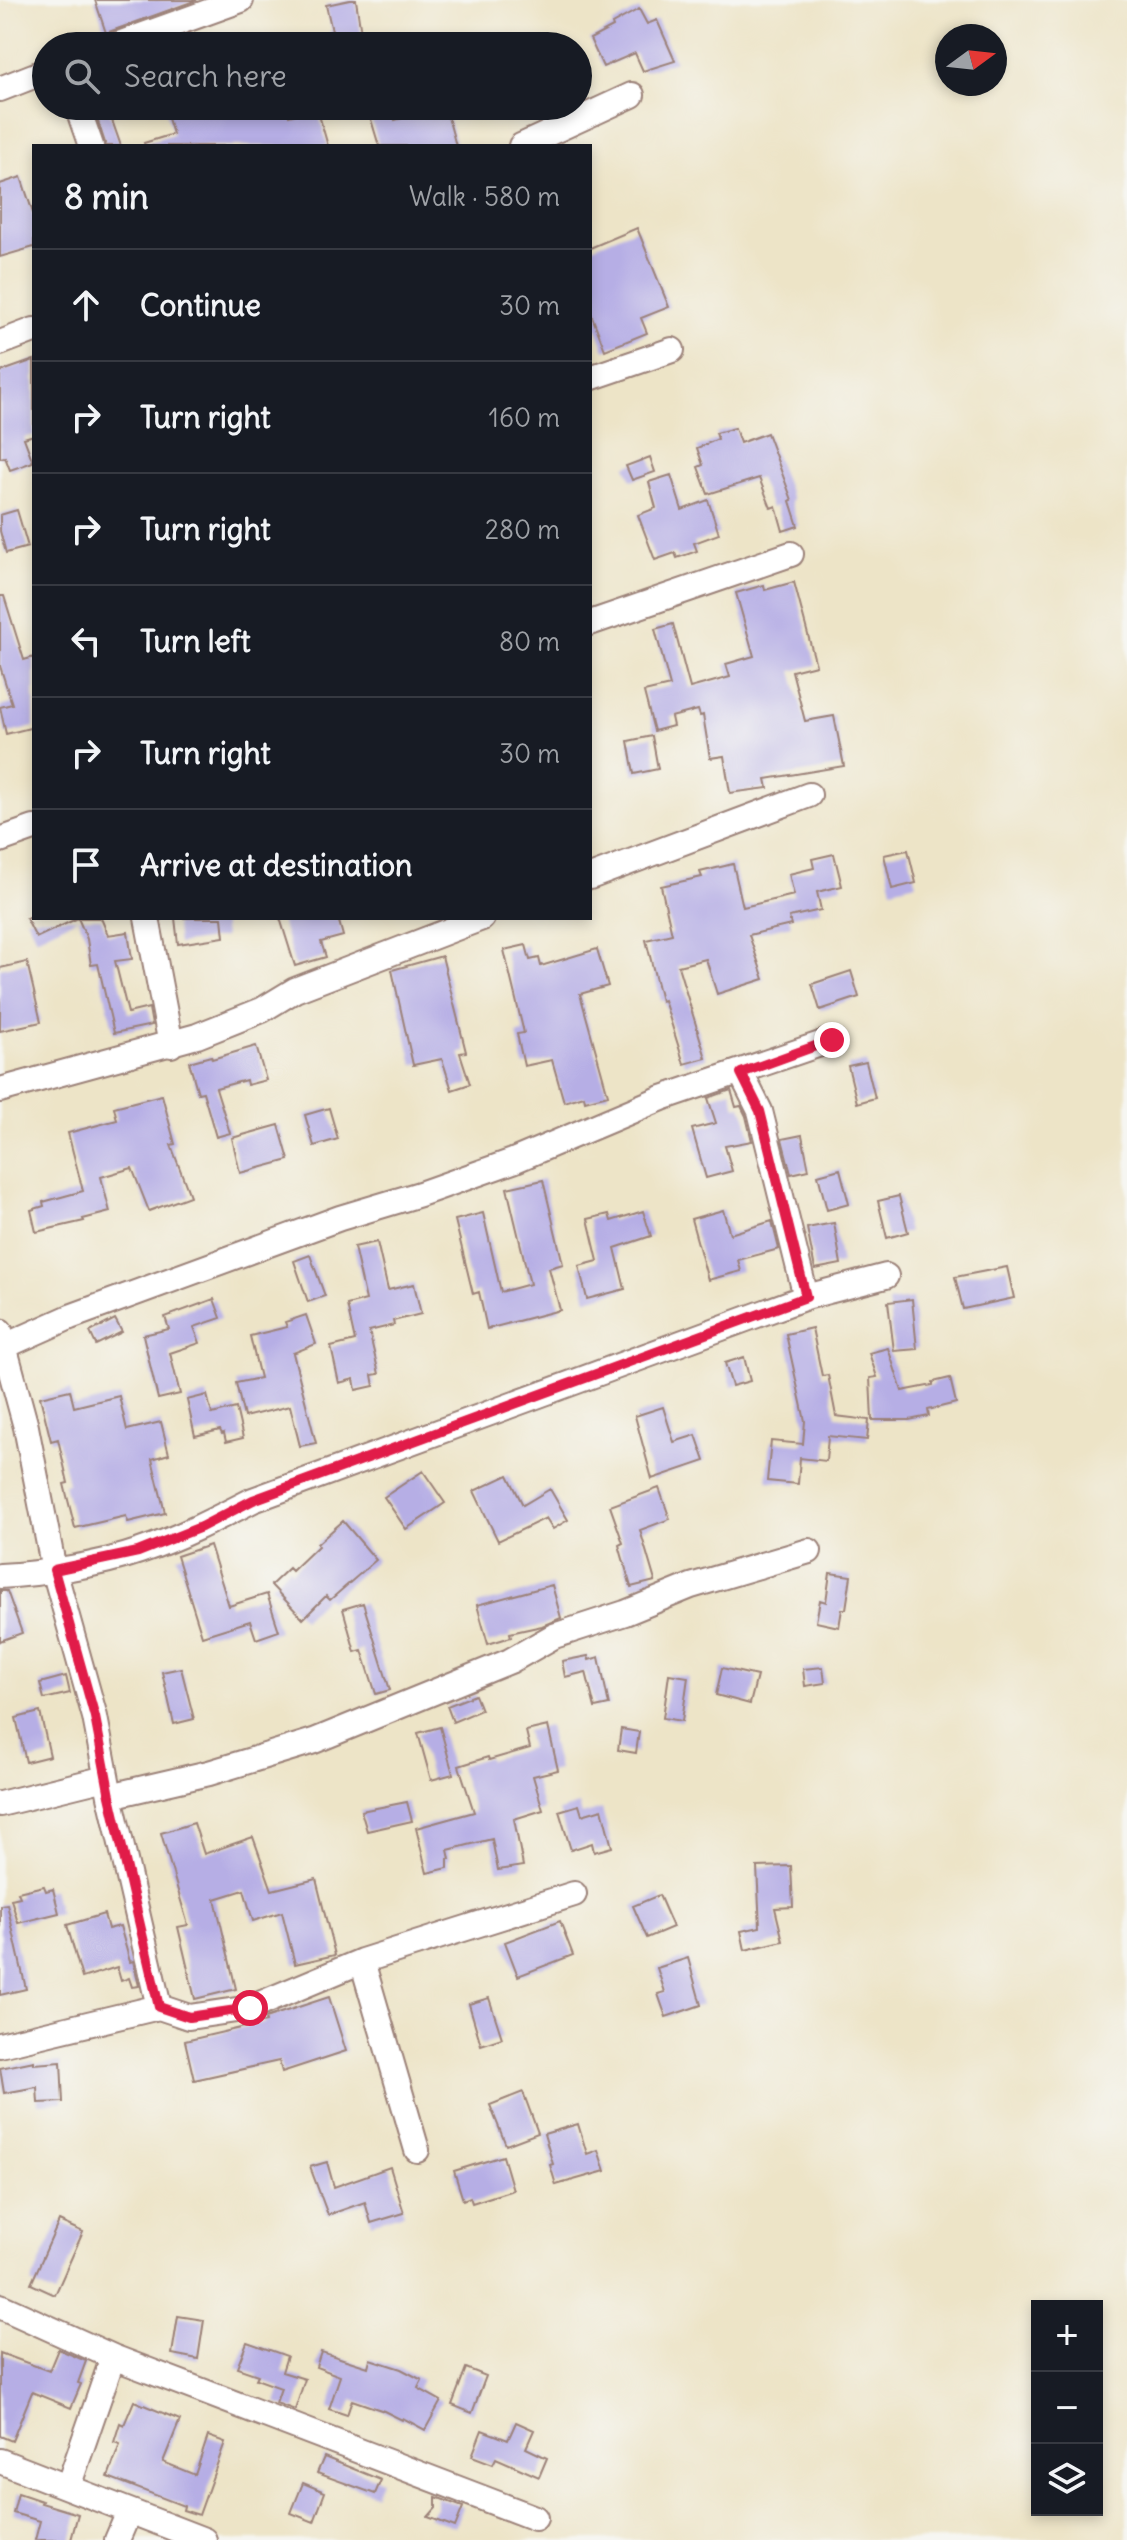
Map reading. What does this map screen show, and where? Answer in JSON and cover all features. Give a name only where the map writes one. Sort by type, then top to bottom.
[{"type":"street","points":[[152,32],[241,0]]},
{"type":"street","points":[[0,89],[32,76]]},
{"type":"street","points":[[592,113],[632,95]]},
{"type":"street","points":[[82,120],[90,144]]},
{"type":"street","points":[[525,144],[578,120]]},
{"type":"street","points":[[0,343],[32,331]]},
{"type":"street","points":[[592,377],[672,350]]},
{"type":"street","points":[[592,622],[791,554]]},
{"type":"street","points":[[592,876],[809,795]]},
{"type":"street","points":[[0,840],[32,829]]},
{"type":"street","points":[[147,920],[171,1045]]},
{"type":"street","points":[[0,1090],[123,1055],[171,1045],[262,1010],[295,990],[477,920]]},
{"type":"street","points":[[159,2007],[95,1717],[54,1570],[26,1427],[3,1339],[340,1218],[513,1161],[662,1098],[832,1040]]},
{"type":"street","points":[[741,1073],[760,1111],[806,1297]]},
{"type":"street","points":[[0,1576],[54,1570],[138,1552],[201,1527],[253,1500],[806,1297],[886,1276]]},
{"type":"street","points":[[0,1804],[209,1773],[314,1741],[510,1661],[554,1636],[625,1613],[691,1586],[809,1551]]},
{"type":"street","points":[[0,2045],[159,2007],[189,2017],[250,2008],[362,1961],[574,1894]]},
{"type":"street","points":[[362,1961],[417,2150]]},
{"type":"street","points":[[0,2306],[113,2357],[535,2518]]},
{"type":"street","points":[[68,2487],[113,2357]]},
{"type":"street","points":[[0,2461],[204,2540]]},
{"type":"street","points":[[117,2540],[129,2512]]},
{"type":"building","points":[[95,0],[197,0],[109,32],[106,32]]},
{"type":"building","points":[[356,0],[361,32],[329,32],[332,31],[326,5]]},
{"type":"building","points":[[639,9],[647,24],[657,20],[675,61],[643,71],[635,53],[603,67],[592,38],[613,27],[612,24]]},
{"type":"building","points":[[98,120],[112,120],[120,144],[105,144]]},
{"type":"building","points":[[168,120],[320,120],[327,144],[144,143],[173,134]]},
{"type":"building","points":[[371,120],[449,120],[455,144],[378,144]]},
{"type":"building","points":[[21,177],[32,210],[32,248],[0,257],[0,184]]},
{"type":"building","points":[[637,228],[669,307],[641,318],[647,333],[605,350],[592,316],[592,247]]},
{"type":"building","points":[[32,361],[32,436],[24,438],[32,462],[10,470],[5,457],[0,458],[0,372]]},
{"type":"building","points":[[735,428],[740,443],[767,433],[792,500],[798,526],[783,531],[776,506],[771,508],[759,478],[708,494],[698,467],[703,465],[697,448],[718,439],[716,433]]},
{"type":"building","points":[[650,457],[655,472],[632,480],[626,466]]},
{"type":"building","points":[[671,475],[682,510],[708,500],[719,534],[694,543],[697,551],[677,558],[675,553],[655,560],[638,515],[656,508],[649,482]]},
{"type":"building","points":[[17,510],[28,547],[6,553],[0,531],[0,515]]},
{"type":"building","points":[[794,582],[816,665],[792,671],[805,721],[834,716],[844,766],[766,779],[768,788],[730,793],[724,756],[710,758],[703,715],[700,716],[698,710],[671,717],[673,726],[654,731],[644,692],[670,686],[655,629],[673,624],[690,688],[730,677],[726,664],[754,656],[736,593],[764,585],[765,590]]},
{"type":"building","points":[[0,596],[4,596],[24,660],[32,658],[32,728],[6,734],[0,707],[12,704],[0,666]]},
{"type":"building","points":[[652,736],[658,769],[634,774],[628,741]]},
{"type":"building","points":[[908,850],[916,883],[892,889],[884,855]]},
{"type":"building","points":[[834,854],[842,886],[817,892],[821,910],[789,917],[791,925],[749,935],[764,979],[717,994],[706,959],[678,966],[706,1058],[684,1064],[664,1000],[661,1001],[646,940],[672,934],[661,886],[702,877],[700,872],[733,864],[743,907],[794,895],[789,874],[814,868],[812,859]]},
{"type":"building","points":[[26,918],[74,920],[36,938]]},
{"type":"building","points":[[79,920],[102,920],[108,935],[128,932],[132,959],[115,961],[128,1013],[149,1008],[152,1025],[114,1033],[98,964],[91,965],[87,939]]},
{"type":"building","points":[[175,920],[222,920],[224,937],[178,944]]},
{"type":"building","points":[[281,920],[339,920],[343,936],[321,942],[326,957],[295,966]]},
{"type":"building","points":[[526,945],[530,960],[539,958],[541,966],[597,949],[608,986],[580,994],[608,1095],[585,1101],[584,1096],[564,1102],[552,1060],[524,1066],[517,1034],[524,1033],[504,950]]},
{"type":"building","points":[[442,956],[466,1052],[460,1053],[470,1084],[452,1090],[442,1059],[413,1065],[392,970]]},
{"type":"building","points":[[27,962],[41,1022],[0,1031],[0,968]]},
{"type":"building","points":[[851,971],[859,997],[820,1010],[812,984]]},
{"type":"building","points":[[256,1046],[266,1080],[247,1085],[246,1080],[216,1088],[230,1133],[216,1137],[203,1092],[198,1093],[189,1062],[211,1056],[212,1059]]},
{"type":"building","points":[[866,1062],[875,1098],[857,1103],[848,1066]]},
{"type":"building","points":[[731,1090],[736,1107],[741,1106],[746,1116],[752,1141],[725,1146],[732,1171],[706,1178],[692,1129],[716,1123],[708,1098]]},
{"type":"building","points":[[162,1095],[175,1144],[171,1145],[190,1196],[149,1211],[132,1168],[101,1177],[110,1212],[36,1232],[31,1210],[44,1206],[43,1202],[83,1191],[68,1133],[117,1120],[114,1107]]},
{"type":"building","points":[[329,1108],[338,1139],[314,1146],[305,1115]]},
{"type":"building","points":[[279,1125],[289,1160],[240,1173],[232,1138]]},
{"type":"building","points":[[802,1135],[809,1170],[791,1174],[782,1139]]},
{"type":"building","points":[[840,1169],[849,1204],[827,1210],[818,1175]]},
{"type":"building","points":[[543,1180],[563,1264],[549,1268],[560,1310],[487,1329],[479,1292],[473,1294],[455,1220],[483,1213],[501,1292],[530,1284],[507,1188]]},
{"type":"building","points":[[899,1196],[908,1232],[887,1238],[878,1201]]},
{"type":"building","points":[[723,1210],[730,1234],[772,1221],[779,1249],[738,1260],[741,1271],[708,1280],[691,1219]]},
{"type":"building","points":[[643,1211],[651,1236],[615,1248],[625,1289],[587,1299],[579,1266],[598,1261],[588,1219],[609,1214],[611,1221]]},
{"type":"building","points":[[834,1223],[841,1264],[815,1269],[807,1228]]},
{"type":"building","points":[[377,1242],[388,1290],[414,1284],[421,1314],[369,1331],[379,1374],[372,1375],[374,1386],[356,1390],[354,1379],[339,1383],[331,1347],[355,1341],[347,1305],[366,1300],[354,1247]]},
{"type":"building","points":[[310,1255],[325,1296],[308,1302],[294,1261]]},
{"type":"building","points":[[1007,1267],[1014,1298],[963,1309],[955,1277]]},
{"type":"building","points":[[214,1299],[221,1318],[194,1327],[200,1343],[170,1353],[180,1394],[158,1399],[143,1335],[169,1329],[165,1317]]},
{"type":"building","points":[[912,1299],[917,1349],[894,1351],[888,1302]]},
{"type":"building","points":[[306,1315],[316,1344],[293,1353],[316,1443],[300,1446],[290,1406],[244,1417],[236,1383],[260,1378],[250,1336],[287,1327],[285,1322]]},
{"type":"building","points":[[115,1319],[122,1332],[96,1345],[90,1332]]},
{"type":"building","points":[[812,1328],[822,1376],[828,1375],[836,1416],[869,1420],[867,1440],[828,1436],[826,1461],[800,1458],[798,1484],[767,1481],[771,1441],[803,1444],[805,1421],[786,1334]]},
{"type":"building","points":[[888,1348],[902,1391],[950,1378],[956,1403],[928,1410],[929,1416],[909,1420],[872,1420],[870,1378],[877,1377],[869,1353]]},
{"type":"building","points":[[744,1357],[750,1381],[732,1386],[725,1363]]},
{"type":"building","points":[[70,1390],[74,1407],[119,1396],[127,1430],[161,1422],[169,1454],[152,1459],[165,1513],[128,1522],[126,1516],[75,1528],[64,1484],[68,1483],[58,1439],[51,1441],[40,1397]]},
{"type":"building","points":[[207,1395],[212,1414],[236,1408],[243,1438],[226,1442],[220,1430],[195,1436],[187,1400]]},
{"type":"building","points":[[663,1407],[674,1442],[696,1435],[705,1461],[652,1479],[635,1416]]},
{"type":"building","points":[[423,1471],[445,1503],[406,1529],[384,1497]]},
{"type":"building","points":[[508,1475],[523,1505],[550,1489],[568,1520],[553,1529],[546,1518],[498,1541],[474,1491]]},
{"type":"building","points":[[659,1488],[670,1519],[640,1530],[655,1581],[631,1587],[619,1545],[623,1543],[610,1506]]},
{"type":"building","points":[[343,1521],[376,1560],[330,1600],[326,1596],[303,1619],[271,1585],[289,1568],[292,1571]]},
{"type":"building","points":[[210,1545],[229,1606],[267,1594],[279,1631],[256,1639],[250,1621],[202,1636],[177,1556]]},
{"type":"building","points":[[830,1573],[851,1576],[846,1609],[842,1609],[839,1627],[816,1622],[820,1600],[826,1602]]},
{"type":"building","points":[[552,1585],[561,1618],[510,1633],[511,1637],[488,1644],[477,1605]]},
{"type":"building","points":[[0,1591],[7,1591],[22,1633],[0,1641]]},
{"type":"building","points":[[363,1603],[390,1690],[376,1694],[362,1650],[355,1652],[343,1609]]},
{"type":"building","points":[[588,1656],[589,1660],[599,1657],[609,1705],[595,1708],[586,1672],[565,1677],[562,1661]]},
{"type":"building","points":[[823,1667],[825,1683],[805,1686],[803,1669]]},
{"type":"building","points":[[181,1668],[194,1719],[174,1724],[162,1672]]},
{"type":"building","points":[[722,1668],[757,1676],[750,1704],[716,1695]]},
{"type":"building","points":[[669,1674],[688,1677],[682,1721],[663,1718]]},
{"type":"building","points":[[66,1676],[70,1693],[44,1699],[40,1683]]},
{"type":"building","points":[[475,1695],[481,1710],[453,1722],[447,1706]]},
{"type":"building","points":[[40,1712],[50,1756],[26,1762],[16,1718]]},
{"type":"building","points":[[548,1726],[558,1770],[533,1776],[543,1810],[514,1819],[523,1866],[498,1870],[492,1839],[448,1850],[448,1868],[427,1873],[416,1828],[474,1812],[459,1766],[530,1748],[526,1731]]},
{"type":"building","points":[[440,1727],[453,1774],[431,1780],[418,1733]]},
{"type":"building","points":[[621,1729],[639,1732],[636,1753],[618,1750]]},
{"type":"building","points":[[407,1802],[412,1821],[367,1831],[361,1811]]},
{"type":"building","points":[[579,1805],[582,1815],[602,1809],[612,1847],[594,1852],[592,1843],[571,1850],[559,1811]]},
{"type":"building","points":[[194,1823],[204,1854],[253,1837],[272,1890],[316,1879],[335,1955],[295,1964],[282,1912],[253,1921],[244,1890],[215,1899],[236,1989],[195,1999],[178,1927],[188,1925],[161,1833]]},
{"type":"building","points":[[791,1866],[793,1907],[775,1908],[783,1941],[745,1950],[741,1931],[760,1927],[757,1867]]},
{"type":"building","points":[[44,1886],[46,1891],[53,1889],[59,1913],[18,1923],[11,1899],[20,1897],[18,1892]]},
{"type":"building","points":[[659,1895],[673,1927],[647,1938],[633,1906]]},
{"type":"building","points":[[7,1904],[26,1989],[0,1995],[0,1905]]},
{"type":"building","points":[[104,1914],[108,1929],[120,1926],[139,1986],[132,1987],[129,1978],[121,1981],[117,1967],[82,1978],[67,1925]]},
{"type":"building","points":[[560,1921],[573,1955],[518,1976],[505,1942]]},
{"type":"building","points":[[688,1958],[701,2005],[666,2017],[658,1994],[665,1992],[657,1968]]},
{"type":"building","points":[[329,1997],[346,2051],[282,2072],[279,2061],[194,2080],[185,2041],[266,2022],[265,2018]]},
{"type":"building","points":[[489,1998],[502,2038],[481,2045],[469,2004]]},
{"type":"building","points":[[34,2061],[34,2064],[61,2062],[63,2102],[38,2103],[37,2087],[4,2093],[0,2068]]},
{"type":"building","points":[[523,2092],[538,2133],[506,2145],[490,2105]]},
{"type":"building","points":[[578,2124],[587,2154],[598,2150],[605,2171],[556,2185],[544,2134]]},
{"type":"building","points":[[503,2156],[513,2190],[472,2203],[470,2197],[463,2200],[454,2171]]},
{"type":"building","points":[[327,2162],[334,2187],[390,2167],[404,2213],[371,2223],[365,2202],[328,2215],[310,2167]]},
{"type":"building","points":[[59,2221],[83,2232],[55,2295],[31,2284]]},
{"type":"building","points":[[178,2316],[204,2320],[198,2359],[172,2354]]},
{"type":"building","points":[[247,2342],[287,2356],[282,2372],[305,2379],[295,2410],[276,2403],[281,2388],[237,2368]]},
{"type":"building","points":[[58,2349],[86,2361],[71,2408],[32,2392],[12,2441],[0,2436],[0,2353],[49,2371]]},
{"type":"building","points":[[321,2352],[368,2367],[370,2359],[422,2380],[418,2388],[441,2401],[425,2430],[403,2418],[352,2400],[347,2415],[329,2409],[340,2376],[316,2367]]},
{"type":"building","points":[[466,2368],[486,2376],[472,2413],[452,2405]]},
{"type":"building","points":[[134,2401],[180,2420],[163,2462],[195,2475],[208,2436],[225,2442],[199,2515],[183,2510],[184,2506],[108,2477],[120,2444],[114,2442],[120,2423],[124,2425]]},
{"type":"building","points":[[516,2422],[534,2430],[526,2448],[547,2458],[539,2477],[496,2458],[493,2464],[472,2456],[482,2430],[508,2440]]},
{"type":"building","points":[[324,2457],[381,2480],[375,2494],[317,2473]]},
{"type":"building","points":[[303,2483],[325,2492],[314,2522],[291,2513]]},
{"type":"building","points":[[18,2493],[78,2514],[71,2540],[35,2540],[40,2521],[13,2513]]},
{"type":"building","points":[[436,2497],[463,2507],[455,2527],[428,2517],[436,2508]]},
{"type":"route","points":[[250,2008],[189,2017],[159,2007],[95,1717],[54,1570],[138,1552],[201,1527],[253,1500],[806,1297],[760,1111],[741,1073],[832,1040]]}]
